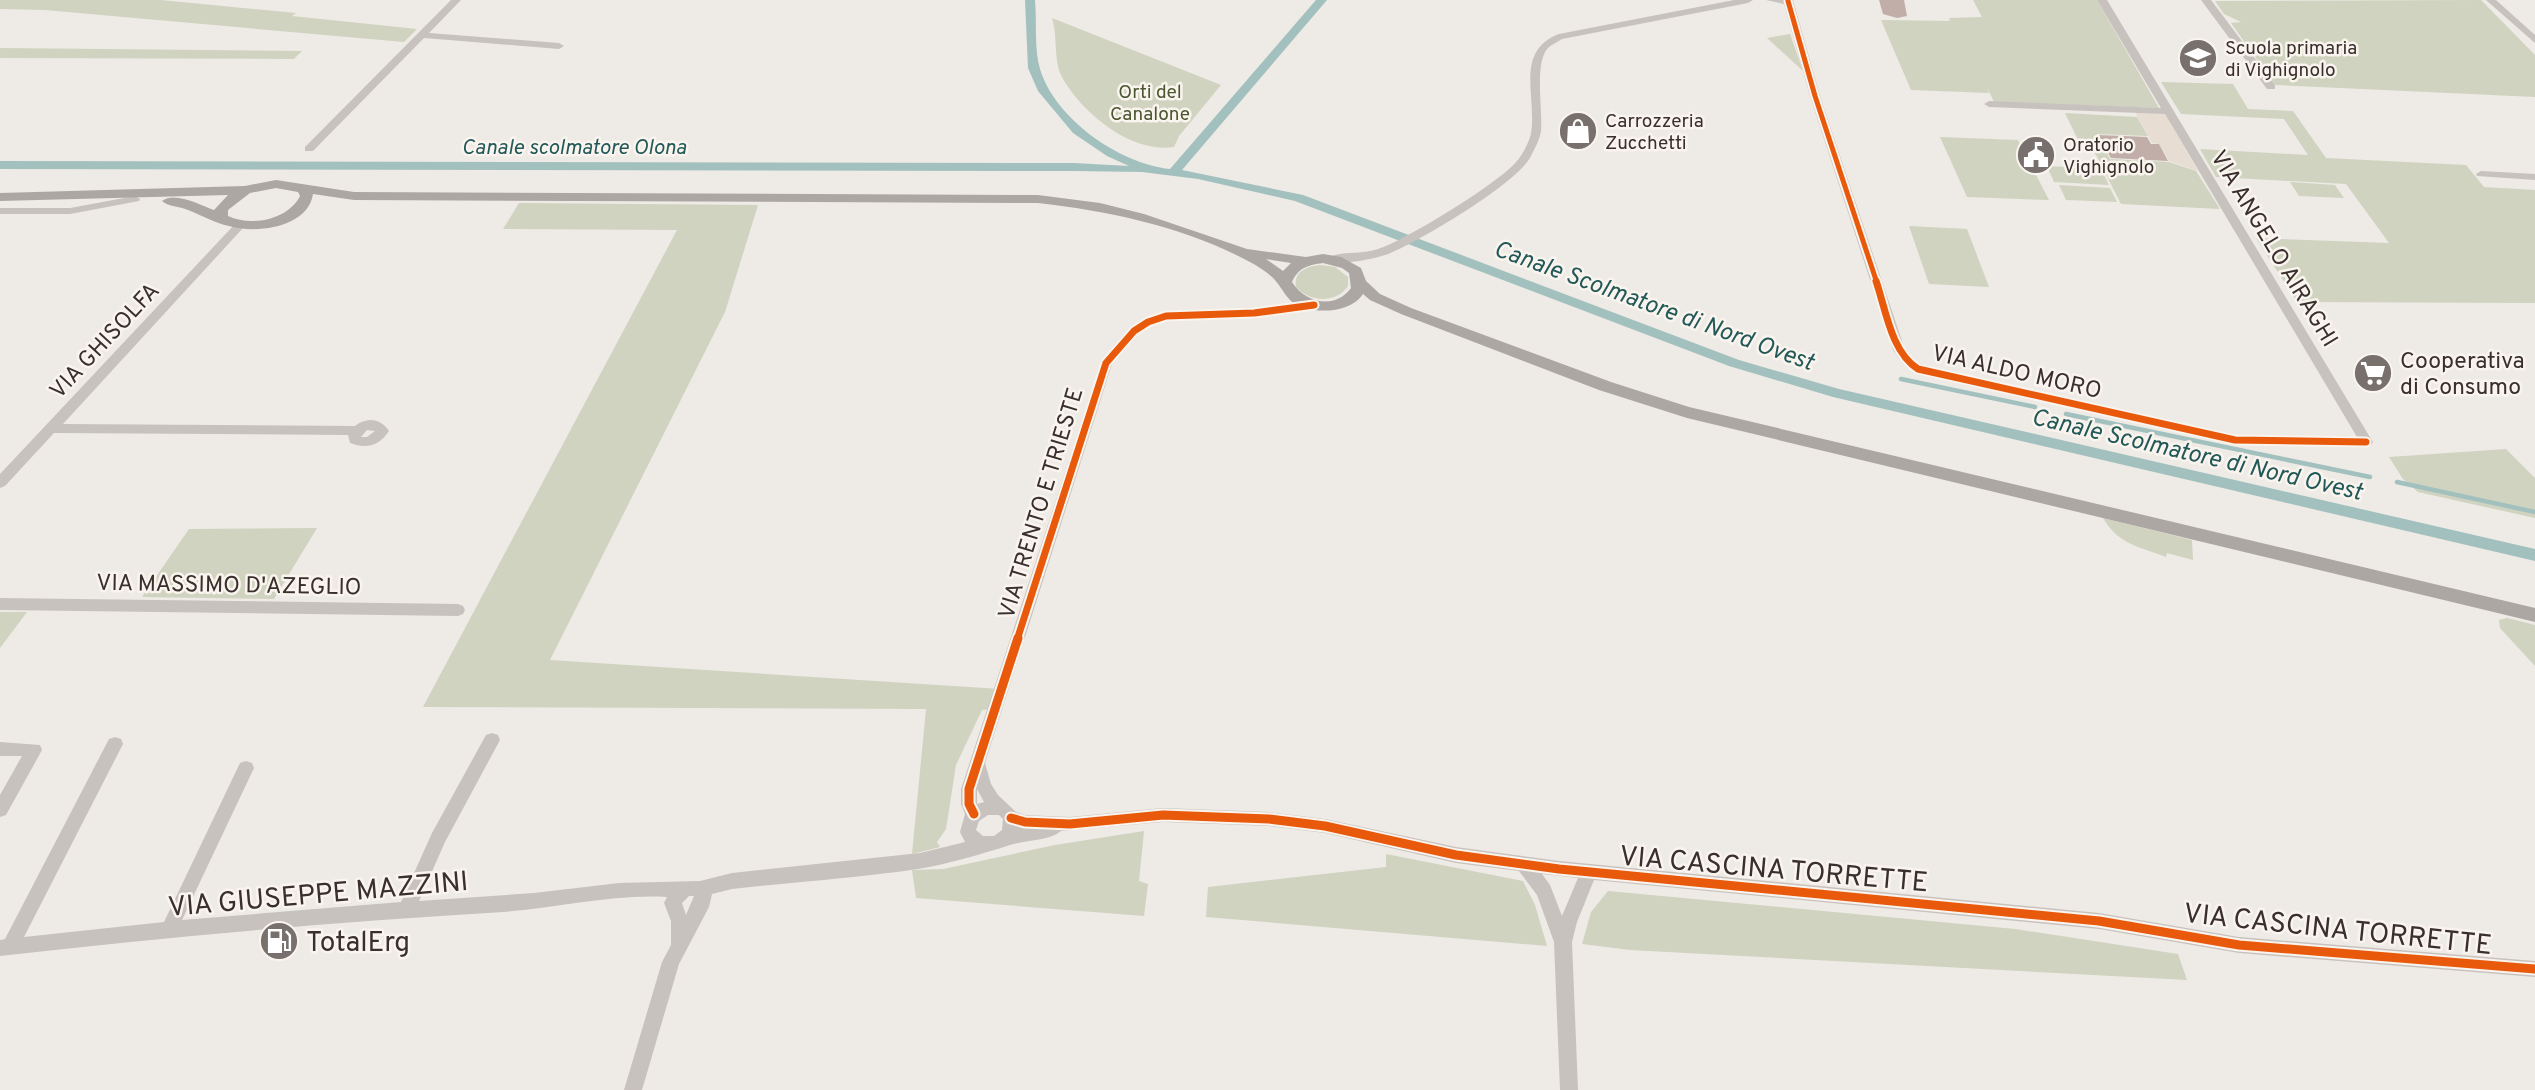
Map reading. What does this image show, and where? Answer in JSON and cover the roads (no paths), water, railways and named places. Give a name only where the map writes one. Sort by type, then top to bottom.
[{"type":"main road","points":[[67,197],[245,190],[276,184],[354,196],[1038,199],[1088,204],[1134,214],[1238,250],[1305,261],[1332,260],[1350,267],[1375,297],[1406,311],[1605,386],[1687,412],[2535,615]]},
{"type":"main road","points":[[298,211],[307,196],[303,189]]},
{"type":"main road","points":[[221,218],[226,203],[245,190]]},
{"type":"main road","points":[[0,197],[183,202],[239,226],[261,225],[317,203],[354,196]]},
{"type":"main road","points":[[1238,250],[1268,267],[1300,301],[1314,305],[1342,303],[1406,311]]},
{"type":"main road","points":[[1287,288],[1289,271],[1305,261]]},
{"type":"main road","points":[[1342,303],[1356,293],[1359,279]]},
{"type":"street","points":[[309,149],[456,0]]},
{"type":"street","points":[[1332,260],[1385,251],[1430,227],[1514,172],[1525,158],[1536,134],[1536,62],[1540,50],[1548,43],[1576,32],[1748,0]]},
{"type":"street","name":"VIA ANGELO AIRAGHI","points":[[2102,0],[2247,247],[2366,442]]},
{"type":"street","points":[[2208,0],[2271,87]]},
{"type":"street","points":[[2491,0],[2535,40]]},
{"type":"street","name":"VIA ALDO MORO","points":[[1783,2],[1899,350],[1907,362],[1919,369],[1945,376],[2235,440],[2366,442]]},
{"type":"street","points":[[2518,22],[2535,23]]},
{"type":"street","points":[[421,35],[559,46]]},
{"type":"street","points":[[1989,104],[2169,111]]},
{"type":"street","points":[[2481,174],[2535,177]]},
{"type":"street","points":[[0,211],[71,211],[135,199]]},
{"type":"street","name":"VIA GHISOLFA","points":[[0,483],[239,226]]},
{"type":"street","points":[[1359,279],[1385,251]]},
{"type":"street","name":"VIA TRENTO E TRIESTE","points":[[1254,313],[1274,307],[1287,288]]},
{"type":"street","name":"VIA TRENTO E TRIESTE","points":[[974,814],[969,804],[969,796],[978,765],[1106,363],[1134,331],[1156,319],[1180,314],[1254,313],[1314,305]]},
{"type":"street","points":[[50,428],[356,431]]},
{"type":"street","name":"VIA MASSIMO D'AZEGLIO","points":[[0,604],[458,610]]},
{"type":"street","points":[[407,909],[438,838],[492,740]]},
{"type":"street","points":[[5,948],[115,744]]},
{"type":"street","points":[[0,749],[34,750],[0,810]]},
{"type":"street","points":[[677,902],[687,914],[703,894],[732,881],[920,861],[981,845],[993,845],[1004,839],[1011,829],[1005,813],[985,790],[978,765]]},
{"type":"street","points":[[167,932],[246,768]]},
{"type":"street","points":[[981,845],[975,842],[968,832],[974,814],[987,807],[1005,813]]},
{"type":"street","name":"VIA CASCINA TORRETTE","points":[[1005,813],[1025,822],[1070,824]]},
{"type":"street","name":"VIA CASCINA TORRETTE","points":[[1004,839],[1070,824],[1163,815],[1269,819],[1325,827],[1456,855],[1589,872],[2099,921],[2239,945],[2535,969]]},
{"type":"street","points":[[932,858],[968,832]]},
{"type":"street","points":[[1524,864],[1544,891],[1563,942]]},
{"type":"street","points":[[1569,1090],[1563,942],[1568,922],[1589,872]]},
{"type":"street","name":"VIA GIUSEPPE MAZZINI","points":[[5,948],[407,909],[522,902],[641,890],[677,902]]},
{"type":"street","points":[[634,1090],[663,984],[703,894]]},
{"type":"street","points":[[677,902],[680,920],[677,949]]},
{"type":"waterway","name":"Canale Scolmatore di Nord Ovest","points":[[1030,0],[1034,68],[1044,91],[1077,131],[1111,153],[1147,170],[1173,173]]},
{"type":"waterway","points":[[1173,173],[1322,0]]},
{"type":"waterway","name":"Canale scolmatore Olona","points":[[0,165],[1074,167],[1138,170]]},
{"type":"waterway","name":"Canale Scolmatore di Nord Ovest","points":[[1173,173],[1198,175],[1299,198],[1734,363],[1838,394],[2535,555]]},
{"type":"waterway","points":[[1901,379],[2035,407]]},
{"type":"waterway","points":[[2066,414],[2370,477]]},
{"type":"waterway","points":[[2397,482],[2535,512]]},
{"type":"place","name":"Scuola primaria di Vighignolo","points":[[2198,58]]},
{"type":"place","name":"Carrozzeria Zucchetti","points":[[1578,131]]},
{"type":"place","name":"Oratorio Vighignolo","points":[[2036,155]]},
{"type":"place","name":"Cooperativa di Consumo","points":[[2373,373]]},
{"type":"place","name":"TotalErg","points":[[279,941]]},
{"type":"park label","name":"Orti del Canalone","points":[[1150,102]]}]
